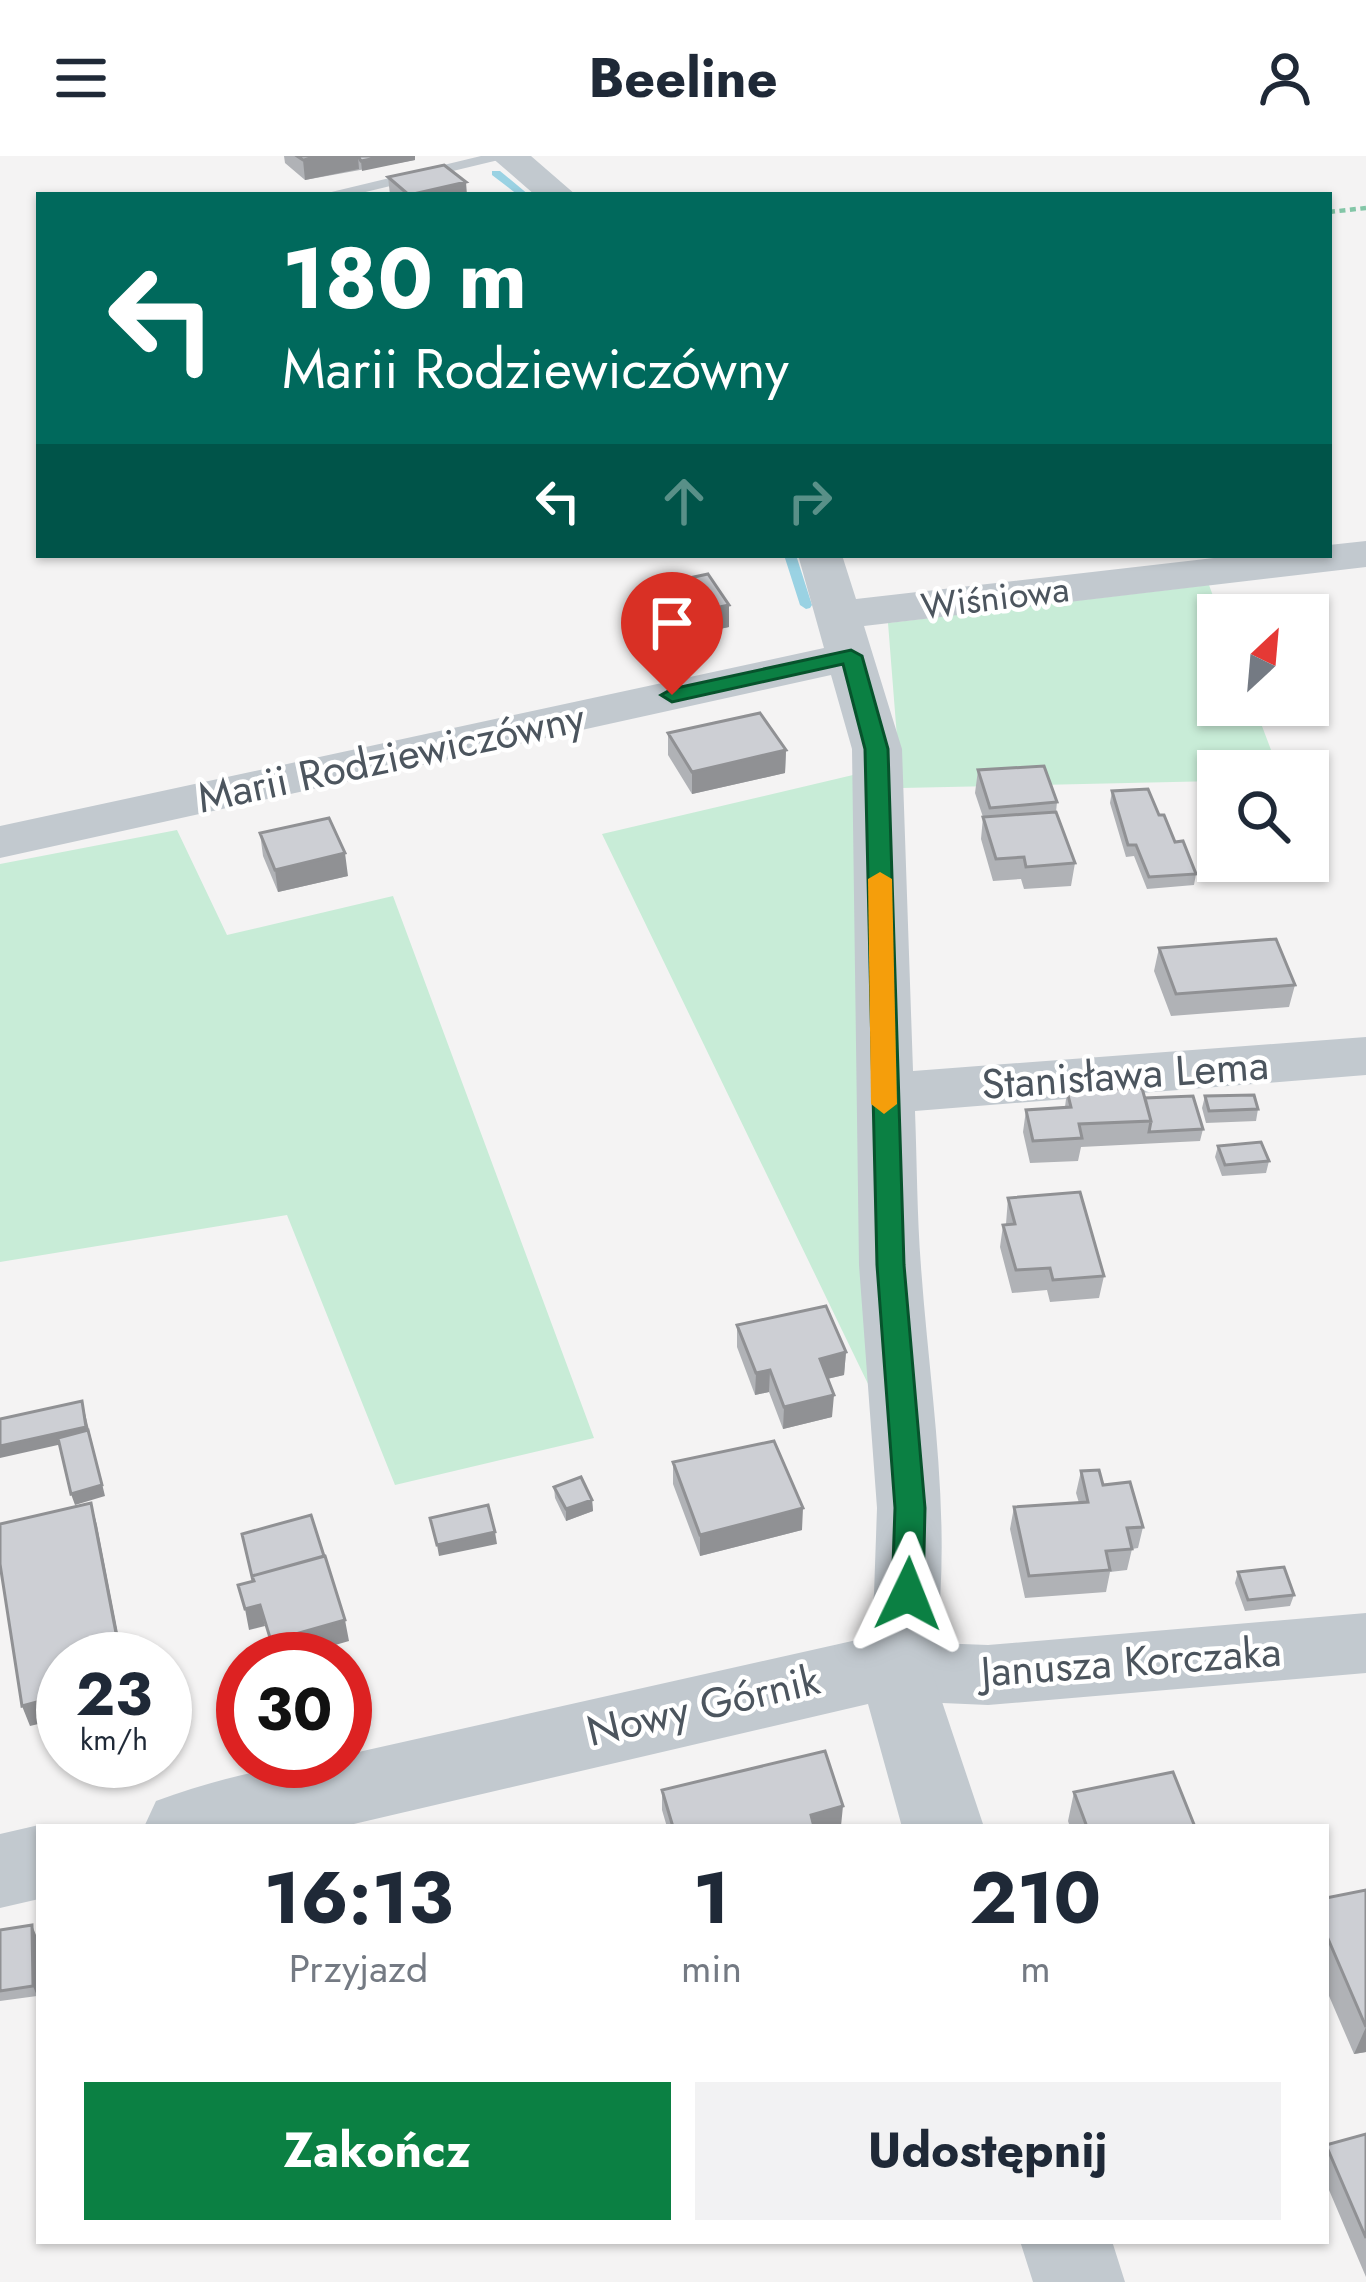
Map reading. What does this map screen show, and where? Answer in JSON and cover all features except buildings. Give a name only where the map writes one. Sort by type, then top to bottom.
[{"type":"street","points":[[507,156],[554,192]]},
{"type":"street","name":"Wiśniowa","points":[[846,636],[1366,554]]},
{"type":"street","points":[[821,558],[877,749],[890,1265],[910,1508],[908,1594],[897,1671],[942,1824]]},
{"type":"street","name":"Marii Rodziewiczówny","points":[[0,842],[846,636]]},
{"type":"street","name":"Stanisława Lema","points":[[884,1093],[1366,1056]]},
{"type":"street","name":"Janusza Korczaka","points":[[897,1671],[988,1676],[1366,1643]]},
{"type":"street","name":"Nowy Górnik","points":[[198,1824],[848,1671],[897,1671]]},
{"type":"street","points":[[0,1871],[36,1863]]},
{"type":"street","points":[[1067,2244],[1079,2282]]},
{"type":"lane","points":[[342,192],[507,156]]},
{"type":"path","points":[[1332,212],[1366,208]]},
{"type":"green space","points":[[1209,585],[1212,594],[1197,594],[1197,726],[1262,726],[1271,750],[1197,750],[1197,781],[901,788],[888,623]]},
{"type":"green space","points":[[853,775],[870,1388],[602,834]]},
{"type":"green space","points":[[177,830],[227,935],[393,896],[594,1438],[395,1485],[287,1215],[0,1262],[0,864]]},
{"type":"waterway","points":[[496,173],[520,192]]},
{"type":"waterway","points":[[791,558],[806,605]]},
{"type":"slow traffic","points":[[880,879],[884,1104]]},
{"type":"route","points":[[672,695],[851,656],[877,749],[890,1265],[910,1508],[908,1594]]}]
